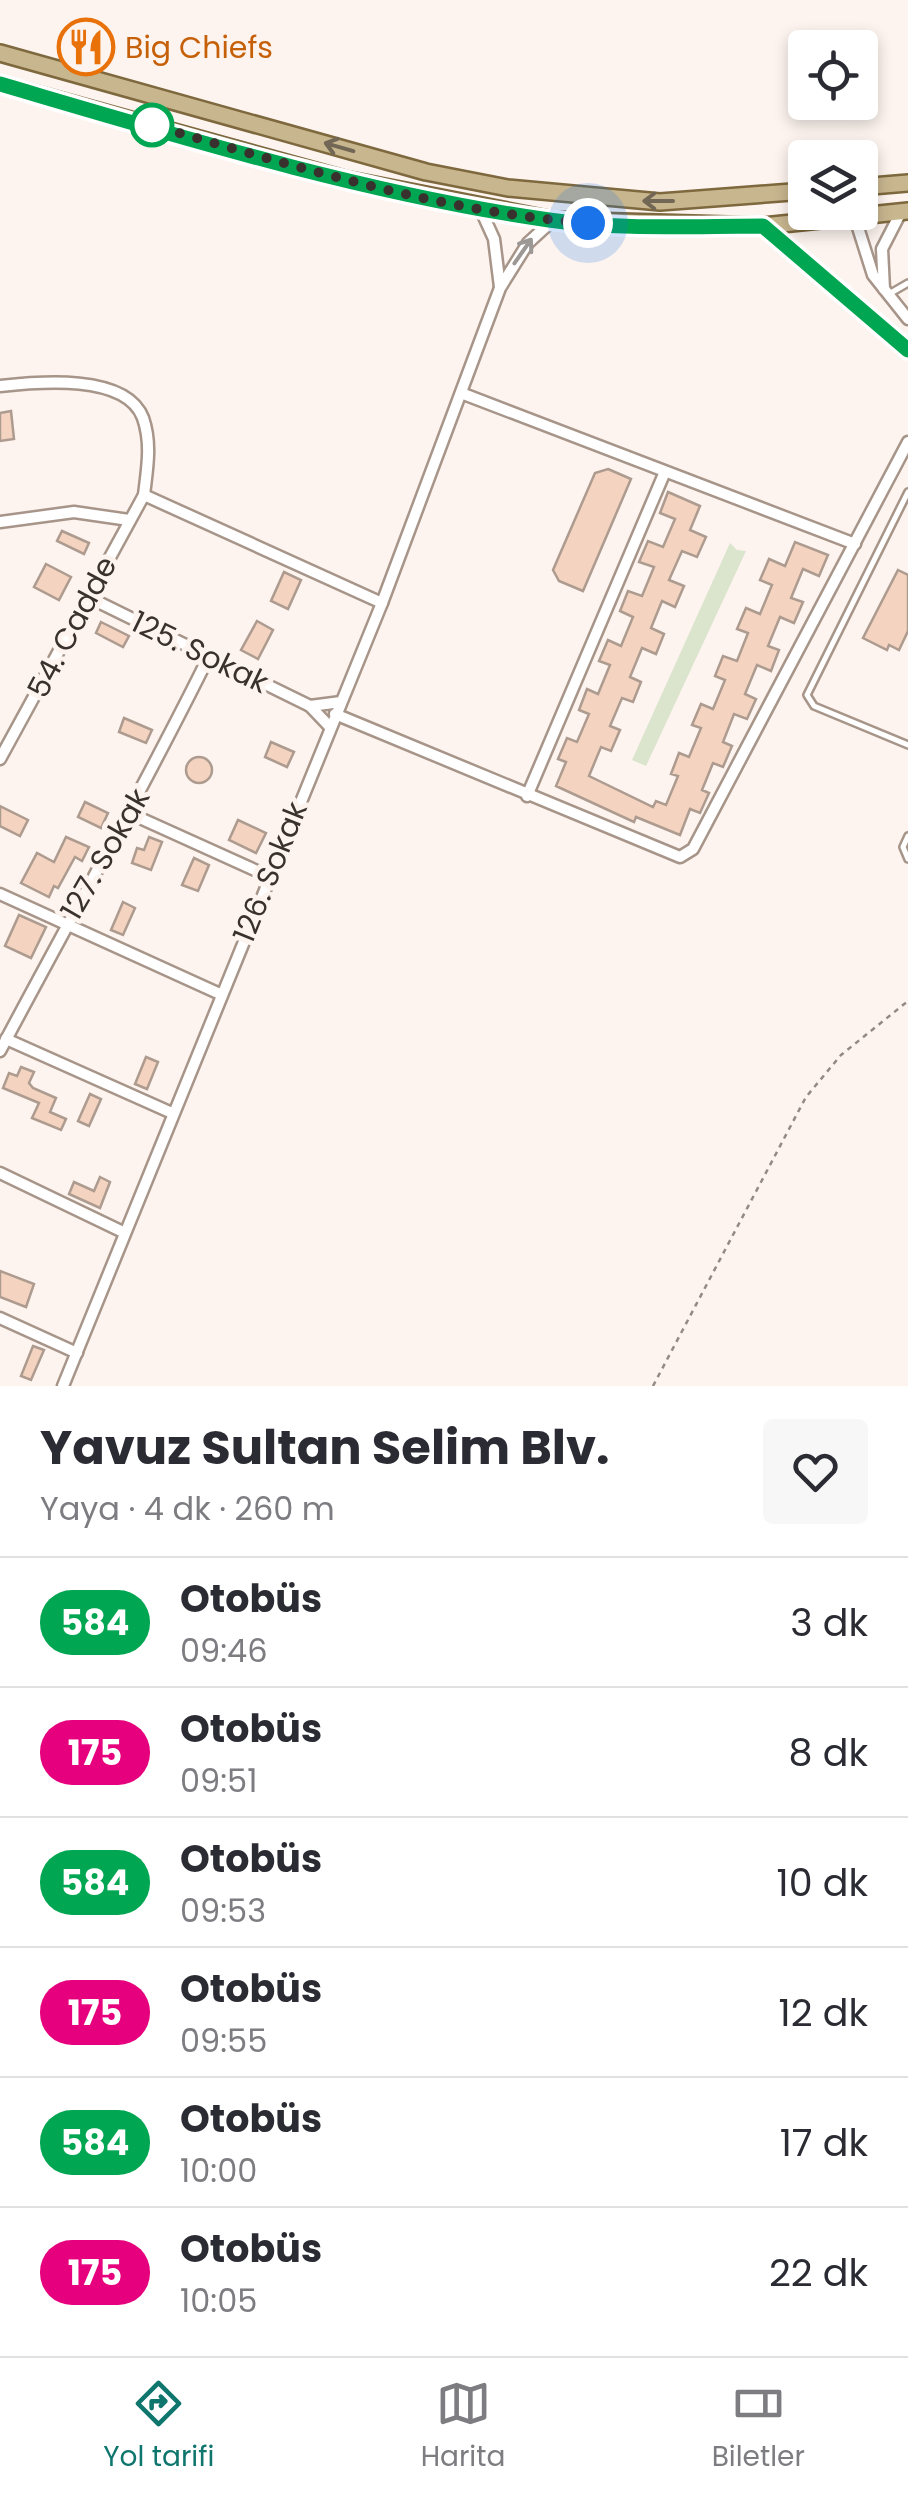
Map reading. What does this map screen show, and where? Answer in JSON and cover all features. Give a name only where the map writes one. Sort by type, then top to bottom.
[{"type":"main road","points":[[0,53],[426,172],[508,188],[660,202],[788,193]]},
{"type":"main road","points":[[0,84],[344,179],[553,220],[763,226],[788,223]]},
{"type":"main road","points":[[878,186],[908,183]]},
{"type":"main road","points":[[755,196],[763,226]]},
{"type":"main road","points":[[878,213],[905,211]]},
{"type":"street","points":[[479,206],[494,239],[500,288]]},
{"type":"street","points":[[886,292],[882,249],[905,211]]},
{"type":"street","name":"126. Sokak","points":[[64,1386],[382,602],[500,288],[528,243],[553,220]]},
{"type":"street","points":[[763,226],[908,350]]},
{"type":"street","points":[[858,230],[862,249],[886,292],[908,319]]},
{"type":"street","points":[[0,386],[62,380],[125,398],[142,414],[149,447],[144,495],[382,602]]},
{"type":"street","points":[[461,393],[854,544]]},
{"type":"street","points":[[335,714],[671,856],[693,849],[908,442]]},
{"type":"street","points":[[527,796],[664,474]]},
{"type":"street","name":"54. Cadde","points":[[0,759],[144,495]]},
{"type":"street","points":[[0,522],[74,512],[129,520]]},
{"type":"street","name":"125. Sokak","points":[[90,598],[310,706],[330,727]]},
{"type":"street","name":"127. Sokak","points":[[0,1051],[64,924],[131,814],[209,656]]},
{"type":"street","points":[[310,706],[341,702]]},
{"type":"street","points":[[131,814],[268,876]]},
{"type":"street","points":[[0,894],[220,994]]},
{"type":"street","points":[[6,1039],[172,1114]]},
{"type":"street","points":[[0,1173],[124,1232]]},
{"type":"street","points":[[0,1318],[77,1353]]},
{"type":"lane","points":[[886,292],[908,283]]},
{"type":"lane","points":[[908,492],[807,696],[814,706],[908,744]]},
{"type":"lane","points":[[908,836],[903,848],[908,859]]},
{"type":"path","points":[[653,1386],[806,1097],[840,1056],[908,1001]]},
{"type":"green space","points":[[730,543],[737,550],[746,551],[646,766],[632,760]]},
{"type":"building","points":[[11,411],[14,439],[0,441],[0,413]]},
{"type":"building","points":[[608,469],[631,479],[583,591],[559,581],[553,570],[595,473]]},
{"type":"building","points":[[668,492],[700,506],[690,530],[706,537],[697,557],[682,551],[669,580],[684,586],[675,607],[662,601],[651,628],[664,634],[656,654],[642,648],[630,677],[641,682],[633,702],[622,698],[610,726],[620,730],[611,751],[601,747],[589,776],[653,807],[656,801],[666,805],[678,776],[671,774],[679,753],[689,757],[701,728],[692,725],[701,704],[713,709],[725,680],[715,676],[723,656],[737,661],[748,633],[737,629],[746,608],[760,614],[772,585],[760,580],[769,559],[785,566],[795,542],[828,555],[819,576],[803,569],[791,598],[803,602],[794,623],[780,617],[768,646],[779,650],[771,671],[757,665],[745,694],[756,699],[747,719],[734,714],[723,742],[732,746],[723,767],[713,763],[702,790],[709,793],[700,813],[690,809],[680,835],[636,817],[634,822],[556,786],[566,762],[558,759],[567,738],[577,742],[589,714],[579,710],[587,689],[598,694],[610,665],[599,661],[608,640],[621,646],[633,617],[620,611],[628,591],[642,596],[654,567],[639,562],[648,541],[663,547],[675,519],[660,513]]},
{"type":"building","points":[[62,531],[89,543],[84,554],[57,541]]},
{"type":"building","points":[[46,564],[71,577],[59,600],[34,587]]},
{"type":"building","points":[[898,570],[908,575],[908,631],[899,650],[889,645],[887,650],[863,638]]},
{"type":"building","points":[[284,572],[301,580],[288,609],[271,601]]},
{"type":"building","points":[[257,621],[273,630],[258,659],[241,650]]},
{"type":"building","points":[[101,622],[129,636],[123,647],[96,633]]},
{"type":"building","points":[[124,718],[152,730],[146,743],[119,732]]},
{"type":"building","points":[[271,742],[294,752],[287,767],[265,757]]},
{"type":"building","points":[[199,757],[208,761],[212,770],[208,779],[199,783],[190,779],[186,770],[190,761]]},
{"type":"building","points":[[85,802],[108,813],[101,828],[78,817]]},
{"type":"building","points":[[0,806],[28,820],[20,836],[0,826]]},
{"type":"building","points":[[238,820],[266,833],[256,853],[229,840]]},
{"type":"building","points":[[66,837],[89,847],[82,861],[75,857],[58,888],[54,886],[49,897],[21,883],[37,853],[54,862]]},
{"type":"building","points":[[149,837],[162,842],[151,870],[132,863],[137,848],[144,850]]},
{"type":"building","points":[[194,858],[209,865],[198,891],[182,885]]},
{"type":"building","points":[[123,902],[135,908],[123,935],[111,930]]},
{"type":"building","points":[[19,915],[46,927],[31,958],[5,946]]},
{"type":"building","points":[[146,1057],[158,1062],[147,1089],[135,1084]]},
{"type":"building","points":[[21,1067],[34,1072],[29,1083],[33,1088],[56,1098],[50,1112],[66,1119],[61,1130],[32,1118],[39,1103],[3,1088],[9,1073],[17,1076]]},
{"type":"building","points":[[90,1094],[101,1099],[89,1126],[78,1121]]},
{"type":"building","points":[[100,1177],[110,1182],[100,1208],[69,1194],[74,1182],[94,1191]]},
{"type":"building","points":[[0,1271],[34,1284],[26,1307],[0,1297]]},
{"type":"building","points":[[33,1346],[44,1350],[31,1380],[21,1376]]},
{"type":"bus line","name":"584","points":[[0,84],[344,179],[519,215],[624,226],[763,226],[908,350]]},
{"type":"place","name":"Big Chiefs","points":[[86,47]]},
{"type":"route","points":[[152,125],[140,122],[344,179],[519,215],[588,223]]}]
